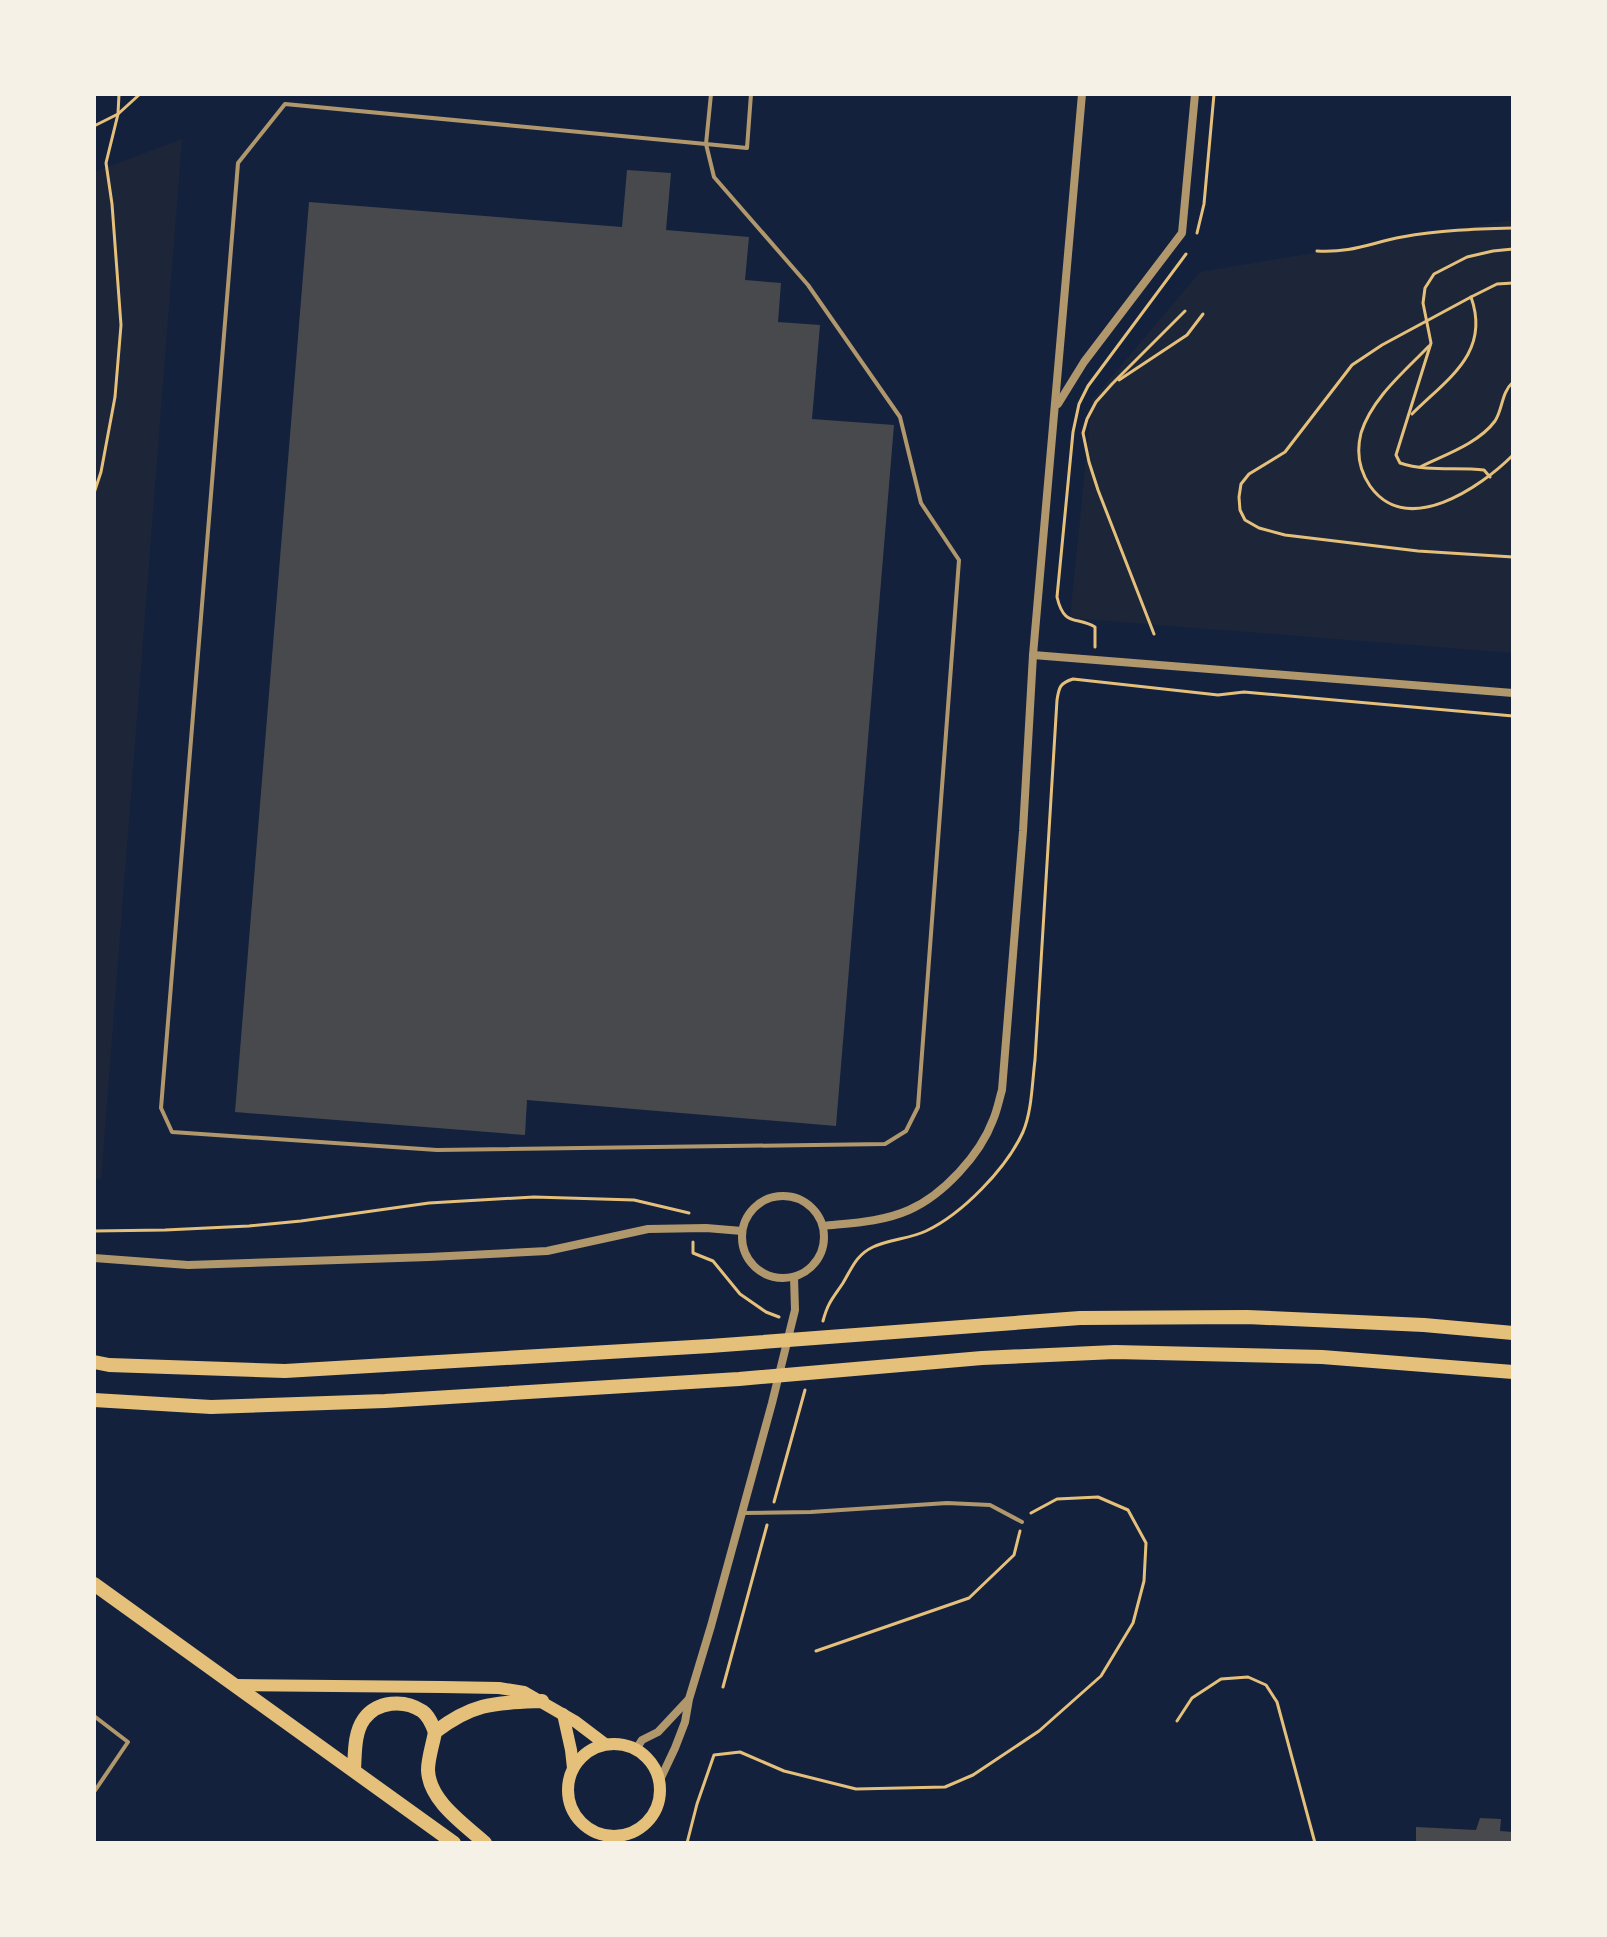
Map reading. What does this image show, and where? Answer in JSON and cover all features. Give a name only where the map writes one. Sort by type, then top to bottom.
[{"type":"main road","points":[[94,1362],[285,1371],[1080,1318],[1247,1317],[1424,1325],[1513,1333]]},
{"type":"main road","points":[[94,1400],[211,1407],[400,1400],[739,1379],[982,1358],[1115,1352],[1322,1357],[1513,1372]]},
{"type":"main road","points":[[94,1584],[454,1843]]},
{"type":"main road","points":[[234,1685],[499,1688],[524,1692],[542,1701],[605,1744]]},
{"type":"main road","points":[[435,1732],[473,1709],[497,1703],[542,1701]]},
{"type":"main road","points":[[354,1770],[357,1736],[363,1720],[376,1708],[389,1703],[408,1705],[424,1712],[435,1732],[428,1769],[432,1788],[445,1806],[485,1843]]},
{"type":"main road","points":[[563,1714],[573,1768]]},
{"type":"main road","points":[[605,1744],[621,1744],[636,1749],[647,1757],[655,1769],[660,1796],[656,1809],[639,1829],[604,1839],[579,1820],[571,1808],[568,1781],[581,1757],[592,1749],[605,1744]]},
{"type":"main road","points":[[639,1829],[639,1843]]},
{"type":"street","points":[[823,1226],[866,1222],[907,1211],[935,1196],[976,1151],[993,1121],[1002,1090],[1023,831],[1033,655],[1082,94]]},
{"type":"street","points":[[1055,409],[1084,362],[1182,233],[1195,94]]},
{"type":"street","points":[[1033,655],[1513,693]]},
{"type":"street","points":[[780,1196],[807,1204],[823,1226],[822,1252],[806,1272],[794,1277],[767,1275],[747,1257],[743,1245],[742,1231],[755,1207],[780,1196]]},
{"type":"street","points":[[94,1258],[188,1265],[429,1257],[547,1251],[648,1229],[742,1231]]},
{"type":"street","points":[[659,1782],[685,1722],[742,1513],[795,1310],[794,1277]]},
{"type":"street","points":[[636,1749],[642,1740],[658,1732],[689,1699]]},
{"type":"lane","points":[[711,94],[706,144],[714,177],[808,285],[900,417],[921,503],[959,560],[918,1107],[906,1131],[885,1144],[437,1150],[172,1132],[161,1108],[238,163],[285,104],[706,144],[747,148],[751,94]]},
{"type":"lane","points":[[742,1513],[947,1503],[990,1505],[1022,1522]]},
{"type":"lane","points":[[94,1716],[128,1742],[94,1792]]},
{"type":"path","points":[[94,493],[115,397],[121,325],[106,163],[118,114],[119,94]]},
{"type":"path","points":[[94,126],[118,114],[140,94]]},
{"type":"path","points":[[1194,239],[1204,204],[1214,94]]},
{"type":"path","points":[[1317,251],[1339,252],[1438,231],[1513,228]]},
{"type":"path","points":[[1490,477],[1484,470],[1416,469],[1400,463],[1396,455],[1431,343],[1423,303],[1425,288],[1434,274],[1467,257],[1513,249]]},
{"type":"path","points":[[1095,627],[1066,617],[1057,597],[1073,432],[1079,404],[1088,386],[1188,250]]},
{"type":"path","points":[[1513,283],[1497,284],[1471,297],[1382,345],[1352,365],[1285,452],[1249,474],[1241,484],[1240,510],[1245,520],[1259,528],[1285,535],[1418,551],[1513,557]]},
{"type":"path","points":[[1409,417],[1465,362],[1476,326],[1471,297]]},
{"type":"path","points":[[1154,634],[1098,490],[1083,433],[1096,402],[1185,311]]},
{"type":"path","points":[[1112,384],[1187,335],[1203,314]]},
{"type":"path","points":[[1431,343],[1379,399],[1361,433],[1358,458],[1363,476],[1377,496],[1395,507],[1417,508],[1439,503],[1463,494],[1490,477],[1513,455]]},
{"type":"path","points":[[1416,469],[1485,431],[1497,419],[1506,388],[1513,382]]},
{"type":"path","points":[[1065,432],[1083,433]]},
{"type":"path","points":[[822,1334],[832,1296],[841,1287],[853,1263],[876,1246],[925,1232],[956,1211],[990,1180],[1023,1131],[1030,1104],[1035,1060],[1057,700],[1063,682],[1073,679],[1218,695],[1244,692],[1513,716]]},
{"type":"path","points":[[94,1231],[249,1226],[429,1203],[534,1197],[634,1200],[681,1210]]},
{"type":"path","points":[[693,1253],[713,1261],[740,1294],[756,1305]]},
{"type":"path","points":[[723,1687],[805,1389]]},
{"type":"path","points":[[687,1843],[714,1755],[740,1752],[784,1771],[856,1789],[945,1787],[973,1775],[1039,1731],[1101,1676],[1133,1623],[1144,1581],[1146,1543],[1128,1510],[1098,1497],[1057,1499],[1024,1517],[1014,1555],[969,1598],[816,1651]]},
{"type":"path","points":[[1177,1721],[1192,1698],[1221,1679],[1248,1677],[1266,1685],[1277,1702],[1315,1843]]},
{"type":"shaded area","points":[[182,139],[101,1180],[94,1178],[94,172]]},
{"type":"shaded area","points":[[1513,220],[1513,653],[1070,618],[1092,400],[1200,272]]},
{"type":"building","points":[[627,170],[671,173],[666,230],[749,237],[745,280],[781,283],[778,322],[820,325],[812,419],[894,425],[836,1126],[527,1100],[525,1135],[235,1112],[309,202],[622,227]]},
{"type":"building","points":[[1480,1818],[1501,1819],[1500,1831],[1513,1832],[1513,1843],[1416,1843],[1416,1827],[1476,1830]]}]
